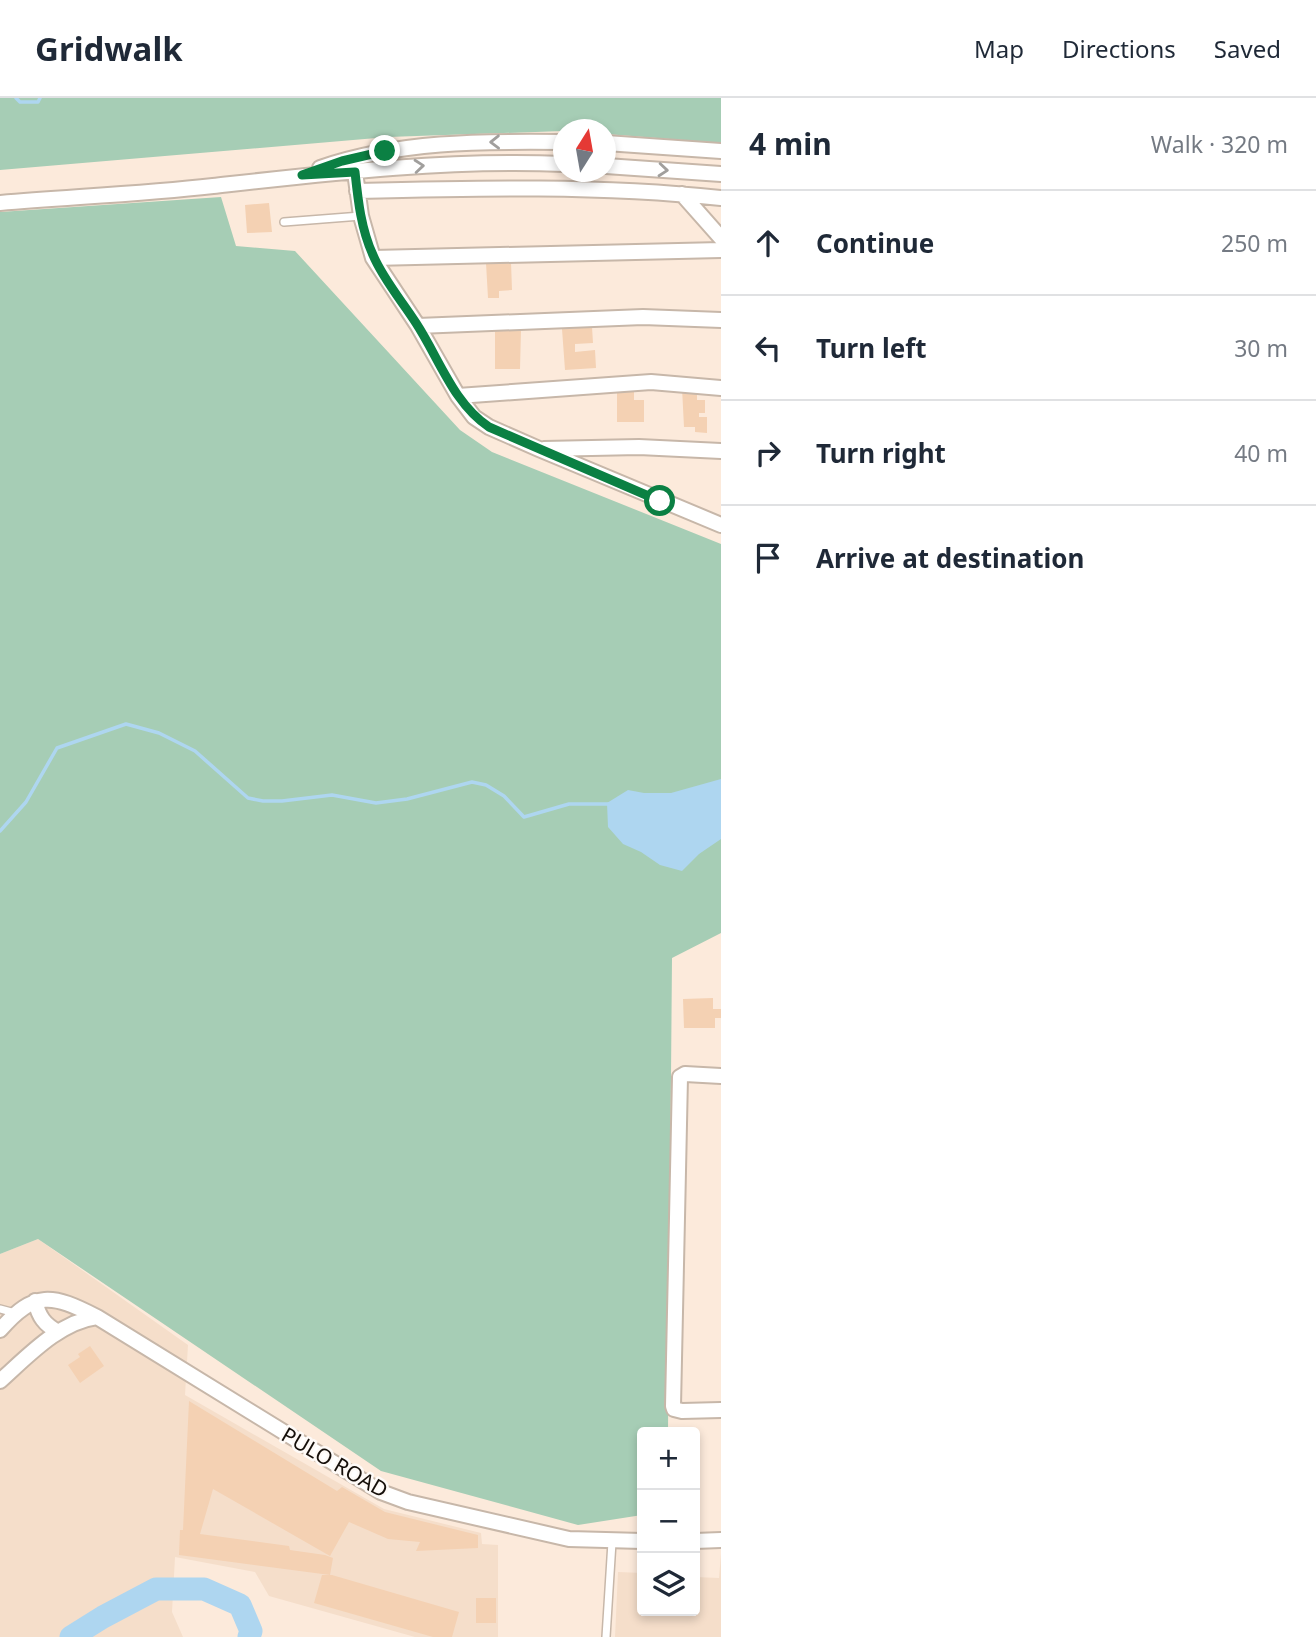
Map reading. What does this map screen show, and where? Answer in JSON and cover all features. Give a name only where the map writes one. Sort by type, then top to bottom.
[{"type":"street","points":[[302,175],[342,161],[427,145],[493,141],[553,142]]},
{"type":"street","points":[[616,144],[721,151]]},
{"type":"street","points":[[691,172],[695,149]]},
{"type":"street","points":[[0,203],[211,186],[302,175],[502,162],[553,164]]},
{"type":"street","points":[[616,167],[721,174]]},
{"type":"street","points":[[355,172],[361,216],[373,258],[418,326],[458,396],[474,417],[489,427],[539,449],[721,525]]},
{"type":"street","points":[[357,191],[519,188],[721,198]]},
{"type":"street","points":[[682,194],[721,239]]},
{"type":"street","points":[[373,258],[721,250]]},
{"type":"street","points":[[418,326],[643,317],[721,320]]},
{"type":"street","points":[[458,396],[651,382],[721,388]]},
{"type":"street","points":[[539,449],[639,447],[721,451]]},
{"type":"street","points":[[721,1076],[685,1073],[680,1077],[673,1406],[674,1409],[682,1411],[721,1410]]},
{"type":"street","name":"PULO ROAD","points":[[35,1301],[49,1299],[69,1303],[97,1317],[381,1492],[408,1502],[569,1539],[637,1541]]},
{"type":"street","points":[[0,1330],[15,1313],[35,1301],[38,1315],[45,1324],[58,1332]]},
{"type":"street","points":[[1,1379],[58,1332],[80,1319],[97,1317]]},
{"type":"street","points":[[700,1541],[721,1541]]},
{"type":"lane","points":[[284,222],[361,216]]},
{"type":"lane","points":[[0,1309],[15,1313]]},
{"type":"lane","points":[[606,1637],[612,1542]]},
{"type":"shaded area","points":[[38,1239],[188,1345],[185,1395],[384,1509],[481,1533],[482,1544],[498,1545],[498,1637],[415,1637],[269,1596],[255,1572],[175,1557],[172,1612],[183,1637],[0,1637],[0,1254]]},
{"type":"shaded area","points":[[721,1554],[721,1637],[615,1637],[618,1572],[637,1573],[637,1616],[700,1616],[700,1577],[719,1578]]},
{"type":"green space","points":[[0,98],[721,98],[721,143],[616,135],[616,119],[553,119],[553,131],[388,137],[0,170]]},
{"type":"green space","points":[[221,197],[236,246],[295,251],[460,430],[492,452],[721,544],[721,933],[672,958],[668,1427],[637,1427],[637,1516],[578,1525],[381,1471],[38,1239],[0,1254],[0,212]]},
{"type":"water","points":[[721,779],[721,839],[699,854],[682,871],[660,865],[623,844],[608,827],[607,803],[628,790],[671,793]]},
{"type":"building","points":[[269,203],[272,232],[247,233],[245,205]]},
{"type":"building","points":[[511,262],[512,290],[499,291],[499,298],[488,298],[486,263]]},
{"type":"building","points":[[592,327],[593,343],[575,344],[575,352],[595,350],[596,368],[565,370],[562,329]]},
{"type":"building","points":[[495,330],[521,330],[520,369],[495,369]]},
{"type":"building","points":[[634,385],[634,400],[644,400],[644,422],[617,422],[617,386]]},
{"type":"building","points":[[682,388],[697,388],[697,400],[705,400],[705,413],[699,413],[699,417],[707,417],[707,433],[695,432],[695,427],[684,427]]},
{"type":"building","points":[[713,998],[713,1009],[721,1009],[721,1018],[715,1018],[715,1028],[684,1028],[683,999]]},
{"type":"building","points":[[90,1346],[104,1366],[80,1383],[68,1365]]},
{"type":"building","points":[[189,1401],[337,1491],[342,1487],[385,1512],[478,1535],[478,1548],[416,1551],[420,1542],[388,1539],[349,1522],[330,1556],[213,1489],[200,1534],[289,1546],[290,1550],[325,1555],[333,1558],[330,1575],[179,1555],[180,1530],[183,1530]]},
{"type":"building","points":[[322,1575],[332,1575],[459,1612],[452,1637],[433,1637],[314,1603]]},
{"type":"building","points":[[476,1598],[496,1598],[496,1623],[476,1623]]},
{"type":"waterway","points":[[16,98],[20,102],[38,102],[40,98]]},
{"type":"waterway","points":[[0,831],[26,802],[57,748],[126,724],[159,733],[195,751],[248,798],[263,801],[332,795],[376,803],[407,799],[472,782],[486,785],[504,796],[524,817],[569,804],[610,804]]},
{"type":"waterway","points":[[71,1637],[156,1589],[204,1589],[240,1605],[251,1631],[249,1637]]},
{"type":"route","points":[[385,151],[342,161],[302,175],[355,172],[365,236],[373,258],[418,326],[458,396],[474,417],[489,427],[660,501]]}]
